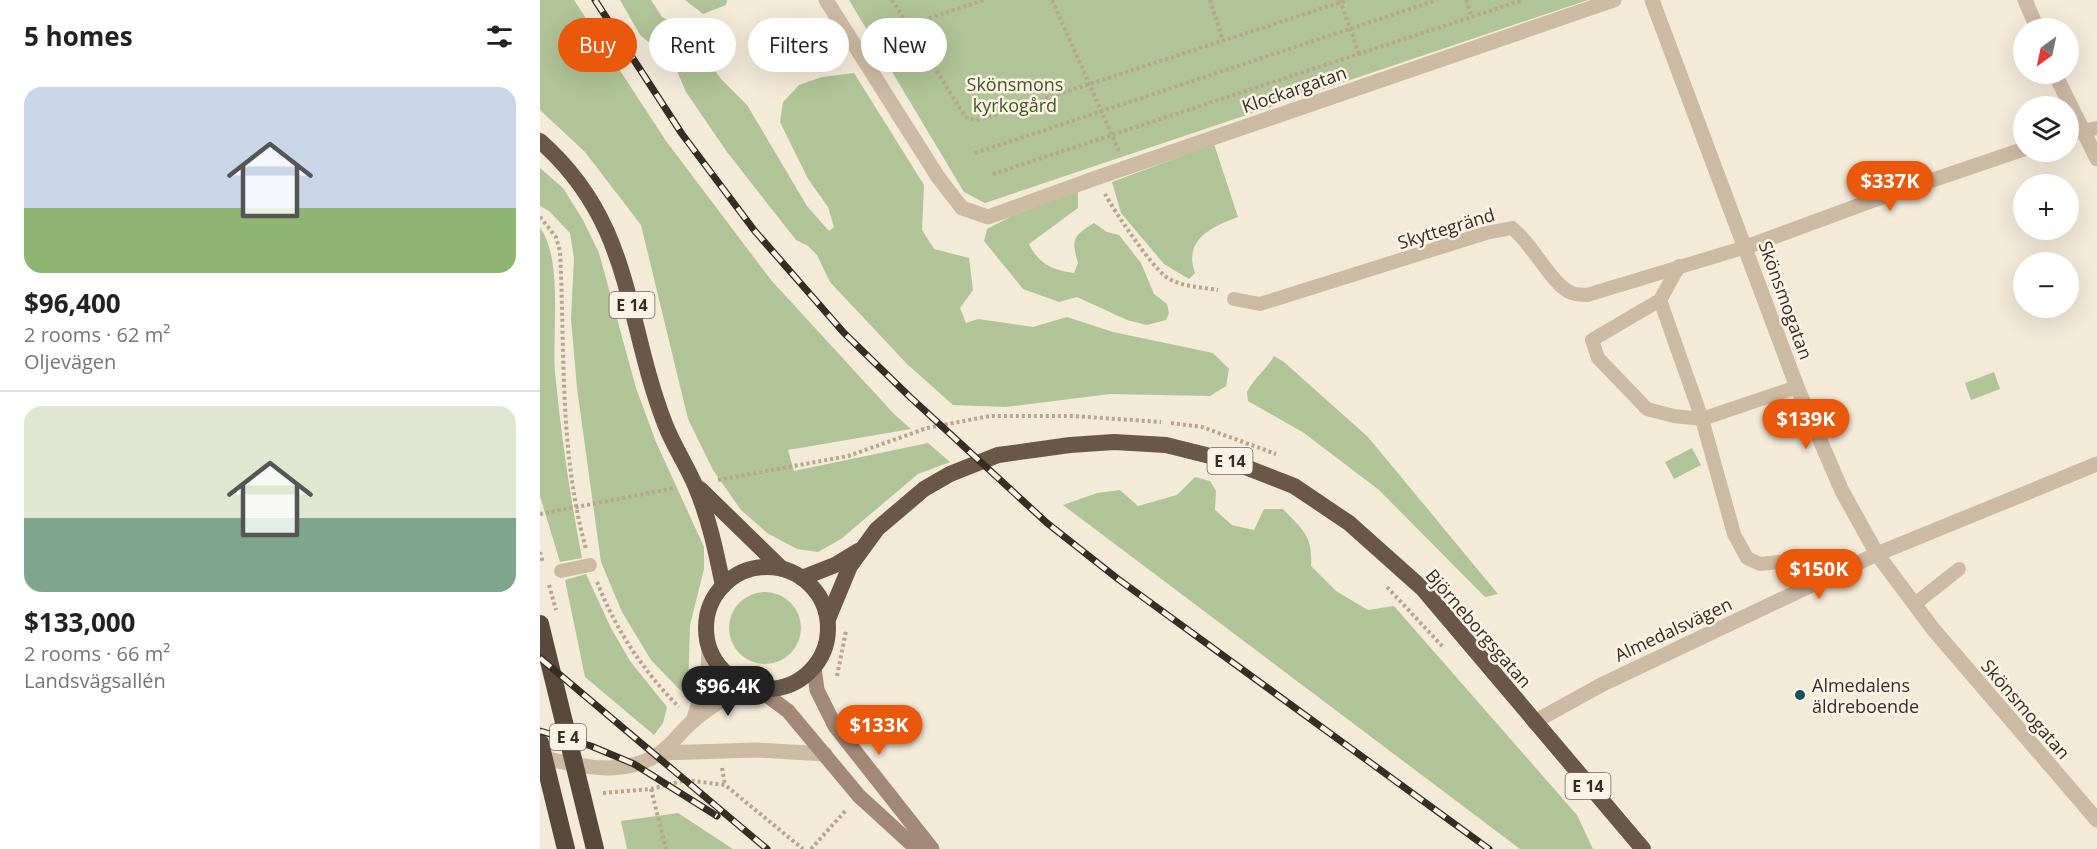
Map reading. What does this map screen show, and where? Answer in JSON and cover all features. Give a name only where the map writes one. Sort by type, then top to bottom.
[{"type":"highway","name":"E 14","points":[[540,141],[556,155],[584,189],[604,220],[627,288],[665,423],[695,485],[716,546],[723,586]]},
{"type":"highway","name":"Björneborgsgatan","points":[[828,619],[858,551],[876,529],[924,489],[951,474],[998,455],[1070,445],[1114,442],[1167,445],[1209,455],[1294,486],[1349,522],[1423,589],[1642,849]]},
{"type":"highway","name":"E 14","points":[[695,485],[781,568],[802,578],[819,596],[828,619],[826,644],[814,667],[788,686],[773,689],[752,687],[723,671],[709,647],[706,631],[707,615],[713,599],[723,586],[750,569],[781,568]]},
{"type":"highway","name":"Björneborgsgatan","points":[[802,578],[835,565],[858,551]]},
{"type":"highway","name":"E 4","points":[[540,624],[595,849]]},
{"type":"highway","name":"E 4","points":[[540,743],[566,849]]},
{"type":"main road","points":[[814,667],[817,690],[835,726],[933,849]]},
{"type":"main road","points":[[752,687],[788,711],[858,796],[917,849]]},
{"type":"street","points":[[826,0],[854,44]]},
{"type":"street","name":"Klockargatan","points":[[854,44],[938,177],[962,208],[988,217],[1096,177],[1614,0]]},
{"type":"street","name":"Skönsmogatan","points":[[1652,0],[1797,387],[1842,491],[1877,554],[1966,670],[2097,820]]},
{"type":"street","points":[[2025,0],[2033,18]]},
{"type":"street","points":[[2060,84],[2097,159]]},
{"type":"street","points":[[1746,247],[2013,153]]},
{"type":"street","name":"Almedalsvägen","points":[[1534,722],[1601,685],[1877,554],[2097,464]]},
{"type":"street","points":[[693,721],[708,674],[709,647]]},
{"type":"street","points":[[661,753],[693,721],[752,687]]},
{"type":"street","points":[[540,757],[582,767],[604,769],[634,764],[661,753],[756,750],[825,754]]},
{"type":"lane","name":"Skyttegränd","points":[[1234,299],[1260,304],[1512,228],[1525,237],[1557,282],[1572,293],[1587,295],[1746,247]]},
{"type":"lane","points":[[1679,266],[1660,300],[1592,340],[1598,358],[1647,409],[1702,419],[1797,387]]},
{"type":"lane","points":[[1660,300],[1702,419],[1734,534],[1747,558],[1760,564],[1788,561]]},
{"type":"lane","points":[[561,572],[590,565]]},
{"type":"lane","points":[[1915,604],[1959,568]]},
{"type":"path","points":[[892,0],[903,18]]},
{"type":"path","points":[[926,18],[984,0]]},
{"type":"path","points":[[1052,0],[1127,168]]},
{"type":"path","points":[[1210,0],[1223,41]]},
{"type":"path","points":[[938,72],[968,119],[979,120],[1348,0]]},
{"type":"path","points":[[975,153],[1437,0]]},
{"type":"path","points":[[1466,0],[1472,17]]},
{"type":"path","points":[[993,174],[1522,0]]},
{"type":"path","points":[[1340,1],[1359,54]]},
{"type":"path","points":[[854,44],[861,41]]},
{"type":"path","points":[[1096,177],[1115,213],[1165,276],[1188,285],[1217,290],[1234,299]]},
{"type":"path","points":[[540,216],[556,237],[560,251],[562,370],[580,528],[590,565],[608,611],[628,646],[663,691],[693,721]]},
{"type":"path","points":[[811,462],[848,456],[927,428],[990,416],[1073,416],[1130,420]]},
{"type":"path","points":[[1379,578],[1448,652]]},
{"type":"path","points":[[837,680],[846,629]]},
{"type":"path","points":[[719,752],[725,785]]},
{"type":"path","points":[[666,849],[651,789],[686,780],[725,785],[803,849]]},
{"type":"green space","points":[[540,0],[574,0],[586,18],[558,18],[558,72],[621,72],[666,141],[771,280],[894,414],[911,429],[788,450],[794,471],[928,443],[950,462],[918,474],[841,539],[818,552],[797,549],[767,533],[741,510],[713,470],[688,419],[641,225],[585,152],[540,110]]},
{"type":"green space","points":[[620,0],[651,0],[664,18],[649,18],[649,42],[637,30],[637,18],[630,18]]},
{"type":"green space","points":[[685,0],[727,0],[726,5],[703,14]]},
{"type":"green space","name":"Skönsmons kyrkogård","points":[[849,0],[1588,0],[985,203],[964,192],[892,72],[947,72],[947,18],[861,18],[861,20]]},
{"type":"green space","points":[[677,72],[716,72],[747,105],[807,206],[829,231],[834,227],[828,207],[808,179],[780,122],[783,102],[799,85],[822,77],[854,73],[924,185],[922,230],[934,249],[969,258],[973,290],[960,308],[966,323],[978,319],[1033,327],[1067,317],[1113,332],[1213,353],[1229,369],[1226,386],[1210,396],[1110,394],[1005,407],[953,405],[907,364],[830,282],[817,255],[808,246],[796,240],[727,152],[686,92]]},
{"type":"green space","points":[[1214,144],[1238,217],[1209,230],[1196,243],[1192,262],[1195,273],[1189,279],[1164,264],[1121,213],[1112,182]]},
{"type":"green space","points":[[540,168],[563,188],[583,220],[599,253],[636,388],[656,442],[704,547],[704,569],[690,625],[688,688],[683,693],[651,660],[622,612],[601,562],[577,388],[571,319],[574,258],[570,233],[549,211],[540,206]]},
{"type":"green space","points":[[1078,191],[1078,208],[1029,244],[1037,257],[1047,265],[1074,273],[1078,263],[1074,243],[1082,231],[1094,223],[1107,232],[1119,235],[1141,263],[1154,294],[1167,304],[1169,313],[1166,320],[1147,325],[1127,320],[1077,297],[1059,302],[1023,289],[984,241],[987,229],[1012,216]]},
{"type":"green space","points":[[540,228],[552,258],[555,297],[555,372],[566,465],[582,558],[560,562],[540,496]]},
{"type":"green space","points":[[1274,356],[1284,362],[1368,437],[1498,594],[1485,597],[1379,490],[1304,433],[1248,401],[1247,392]]},
{"type":"green space","points":[[1994,372],[2000,389],[1971,400],[1965,383]]},
{"type":"green space","points":[[1692,448],[1701,465],[1674,479],[1665,462]]},
{"type":"green space","points":[[1195,477],[1210,481],[1216,491],[1215,510],[1232,525],[1254,530],[1264,509],[1283,509],[1301,528],[1308,540],[1311,566],[1336,591],[1368,610],[1394,606],[1577,815],[1593,849],[1520,849],[1063,505],[1097,493],[1120,490],[1138,506],[1177,495]]},
{"type":"green space","points":[[586,574],[611,628],[630,661],[667,707],[663,723],[654,735],[585,677],[565,580]]},
{"type":"green space","points":[[772,592],[791,602],[799,614],[801,628],[799,642],[791,654],[779,662],[758,664],[739,654],[731,642],[729,621],[739,602],[751,594]]},
{"type":"green space","points":[[678,813],[733,849],[627,849],[621,821]]},
{"type":"railway","points":[[595,0],[682,134],[754,230],[844,333],[910,397],[1047,523],[1118,579],[1489,849]]},
{"type":"railway","points":[[540,658],[767,849]]},
{"type":"railway","points":[[540,731],[591,746],[634,764],[717,816]]},
{"type":"place","name":"Almedalens äldreboende","points":[[1800,695]]}]
